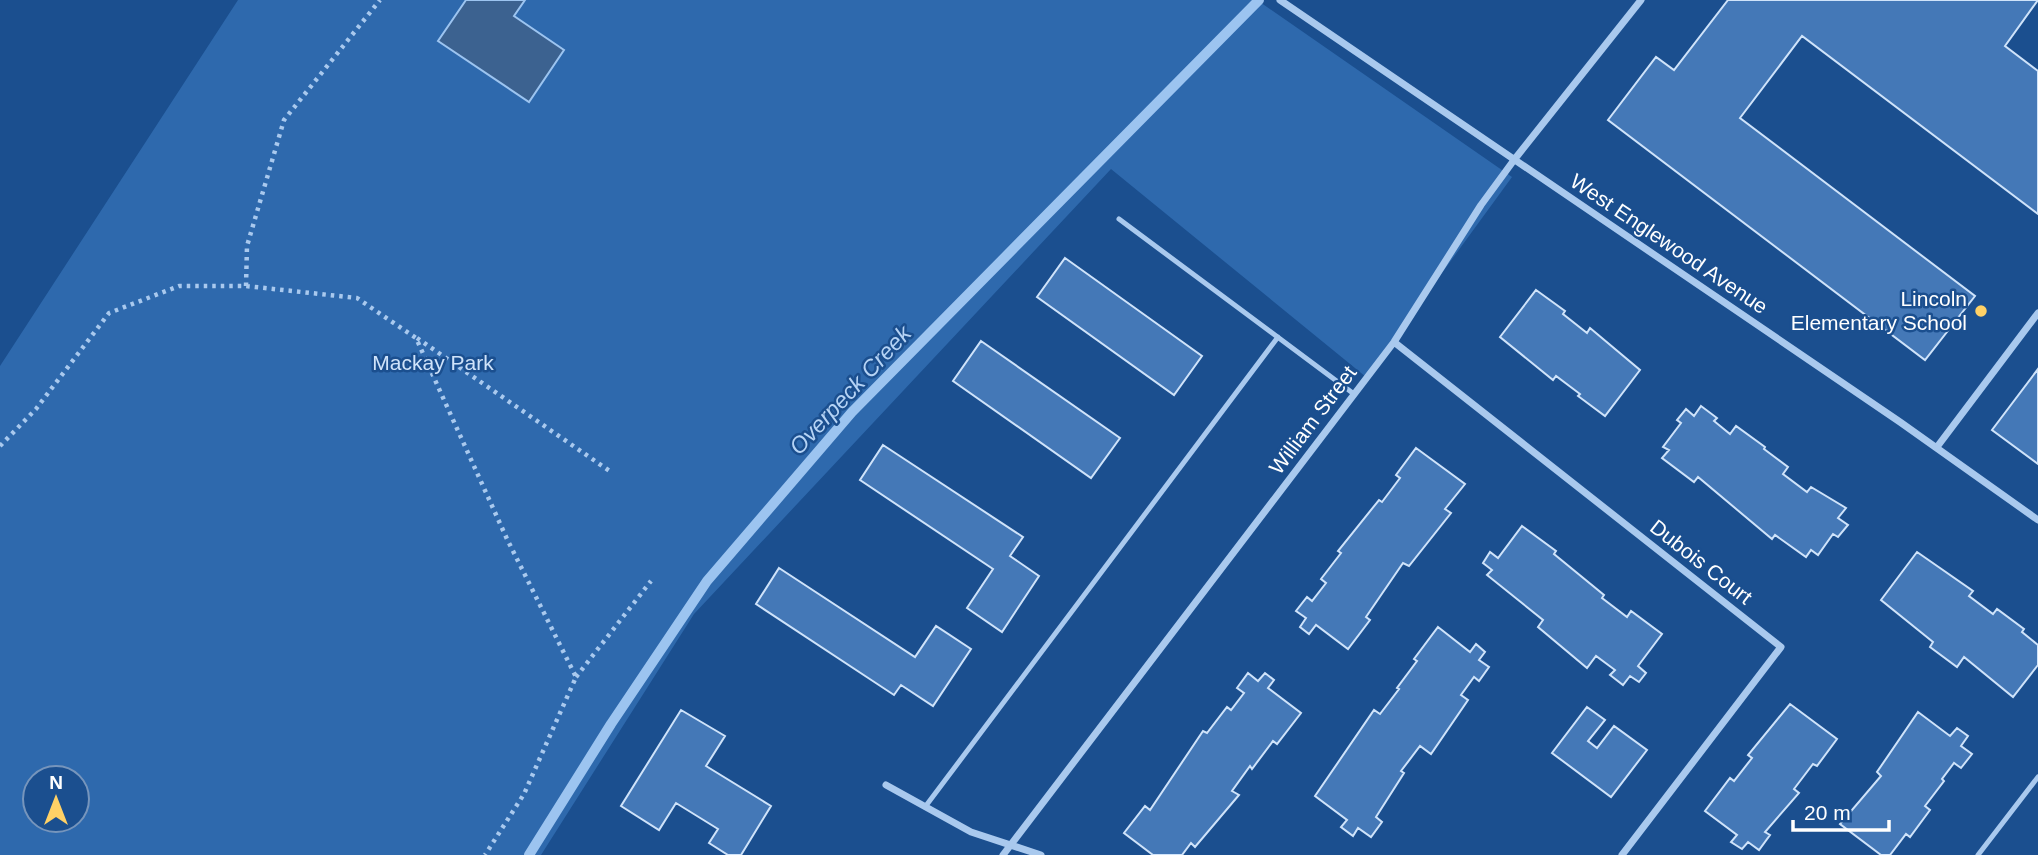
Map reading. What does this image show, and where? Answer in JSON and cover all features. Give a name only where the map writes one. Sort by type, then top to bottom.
[{"type":"street","name":"West Englewood Avenue","points":[[1280,0],[1937,447],[2038,520]]},
{"type":"street","name":"William Street","points":[[1003,855],[1394,342],[1481,205],[1514,160],[1642,0]]},
{"type":"street","points":[[1937,447],[2038,313]]},
{"type":"street","name":"Dubois Court","points":[[1394,342],[1781,647],[1622,855]]},
{"type":"street","points":[[886,785],[971,832],[1041,855]]},
{"type":"lane","points":[[1119,219],[1354,394]]},
{"type":"lane","points":[[925,807],[1278,337]]},
{"type":"lane","points":[[1978,855],[2038,777]]},
{"type":"path","points":[[246,285],[247,246],[284,120],[380,0]]},
{"type":"path","points":[[0,446],[36,409],[109,313],[179,285],[246,285],[357,298],[611,472]]},
{"type":"path","points":[[416,338],[508,538],[576,677]]},
{"type":"path","points":[[485,855],[524,794],[576,677],[651,581]]},
{"type":"green space","name":"Mackay Park","points":[[238,0],[1257,0],[1512,177],[1366,377],[1111,169],[694,614],[541,855],[0,855],[0,366]]},
{"type":"shaded area","points":[[466,0],[525,0],[514,16],[564,50],[529,102],[438,41]]},
{"type":"building","points":[[1728,0],[2038,0],[2005,46],[2038,71],[2038,214],[1802,36],[1740,118],[1975,296],[1925,360],[1608,120],[1656,57],[1674,70]]},
{"type":"building","points":[[1065,258],[1202,356],[1174,395],[1037,297]]},
{"type":"building","points":[[1536,290],[1565,311],[1563,314],[1587,333],[1590,328],[1640,370],[1605,416],[1578,396],[1580,394],[1556,376],[1553,380],[1500,337]]},
{"type":"building","points":[[981,341],[1120,438],[1091,478],[953,381]]},
{"type":"building","points":[[2038,369],[2038,464],[1992,430]]},
{"type":"building","points":[[1701,406],[1717,418],[1714,421],[1730,434],[1736,426],[1765,447],[1764,449],[1788,467],[1783,474],[1807,492],[1811,487],[1846,508],[1838,518],[1848,525],[1838,537],[1833,534],[1818,555],[1811,550],[1806,557],[1775,535],[1772,539],[1698,477],[1694,482],[1662,458],[1669,450],[1663,447],[1681,423],[1677,420],[1686,409],[1694,416]]},
{"type":"building","points":[[883,445],[1023,537],[1010,556],[1039,576],[1002,632],[967,608],[993,569],[860,480]]},
{"type":"building","points":[[1416,448],[1465,484],[1445,509],[1451,513],[1409,566],[1403,563],[1366,617],[1370,620],[1348,649],[1316,625],[1309,634],[1300,627],[1306,618],[1296,611],[1307,597],[1312,601],[1326,583],[1321,579],[1341,553],[1338,551],[1379,500],[1382,502],[1400,478],[1396,475]]},
{"type":"building","points":[[1522,526],[1556,551],[1554,554],[1604,595],[1602,598],[1627,617],[1631,611],[1662,634],[1638,666],[1646,673],[1639,682],[1630,676],[1623,685],[1610,675],[1615,670],[1596,656],[1587,668],[1538,627],[1543,620],[1487,575],[1492,570],[1483,563],[1490,552],[1498,558]]},
{"type":"building","points":[[1917,552],[1973,591],[1969,596],[1993,614],[1997,609],[2024,629],[2022,632],[2038,645],[2038,665],[2013,697],[1964,657],[1957,667],[1930,647],[1933,642],[1881,600]]},
{"type":"building","points":[[779,568],[915,657],[936,626],[971,649],[933,706],[901,685],[894,695],[756,604]]},
{"type":"building","points":[[1438,627],[1470,652],[1476,644],[1485,652],[1479,660],[1489,667],[1479,681],[1474,677],[1461,695],[1468,700],[1431,754],[1420,746],[1401,771],[1404,773],[1376,817],[1382,822],[1371,837],[1358,828],[1353,836],[1341,827],[1347,820],[1315,796],[1374,710],[1380,714],[1399,689],[1397,688],[1417,661],[1414,659]]},
{"type":"building","points":[[1248,673],[1258,681],[1265,673],[1274,680],[1268,688],[1301,713],[1277,744],[1273,741],[1252,769],[1250,766],[1232,791],[1239,795],[1195,847],[1191,843],[1182,855],[1153,855],[1124,833],[1145,806],[1150,810],[1203,731],[1207,733],[1227,707],[1231,710],[1244,693],[1237,688]]},
{"type":"building","points":[[1790,704],[1837,739],[1817,766],[1813,764],[1794,789],[1799,793],[1765,832],[1770,835],[1759,850],[1748,842],[1742,849],[1731,842],[1737,835],[1705,811],[1730,778],[1734,781],[1752,758],[1748,755]]},
{"type":"building","points":[[1587,707],[1605,720],[1588,741],[1597,748],[1614,726],[1647,750],[1611,797],[1552,753]]},
{"type":"building","points":[[681,710],[725,736],[706,766],[771,806],[741,855],[728,855],[709,843],[718,829],[676,803],[659,830],[621,806]]},
{"type":"building","points":[[1918,712],[1950,736],[1957,728],[1968,736],[1961,746],[1972,754],[1961,768],[1954,763],[1942,779],[1944,781],[1925,806],[1930,810],[1910,837],[1906,834],[1890,855],[1881,855],[1840,824],[1881,776],[1877,772]]},
{"type":"waterway","name":"Overpeck Creek","points":[[529,855],[611,724],[707,581],[852,412],[1259,0]]},
{"type":"place","name":"Lincoln Elementary School","points":[[1981,311]]}]
